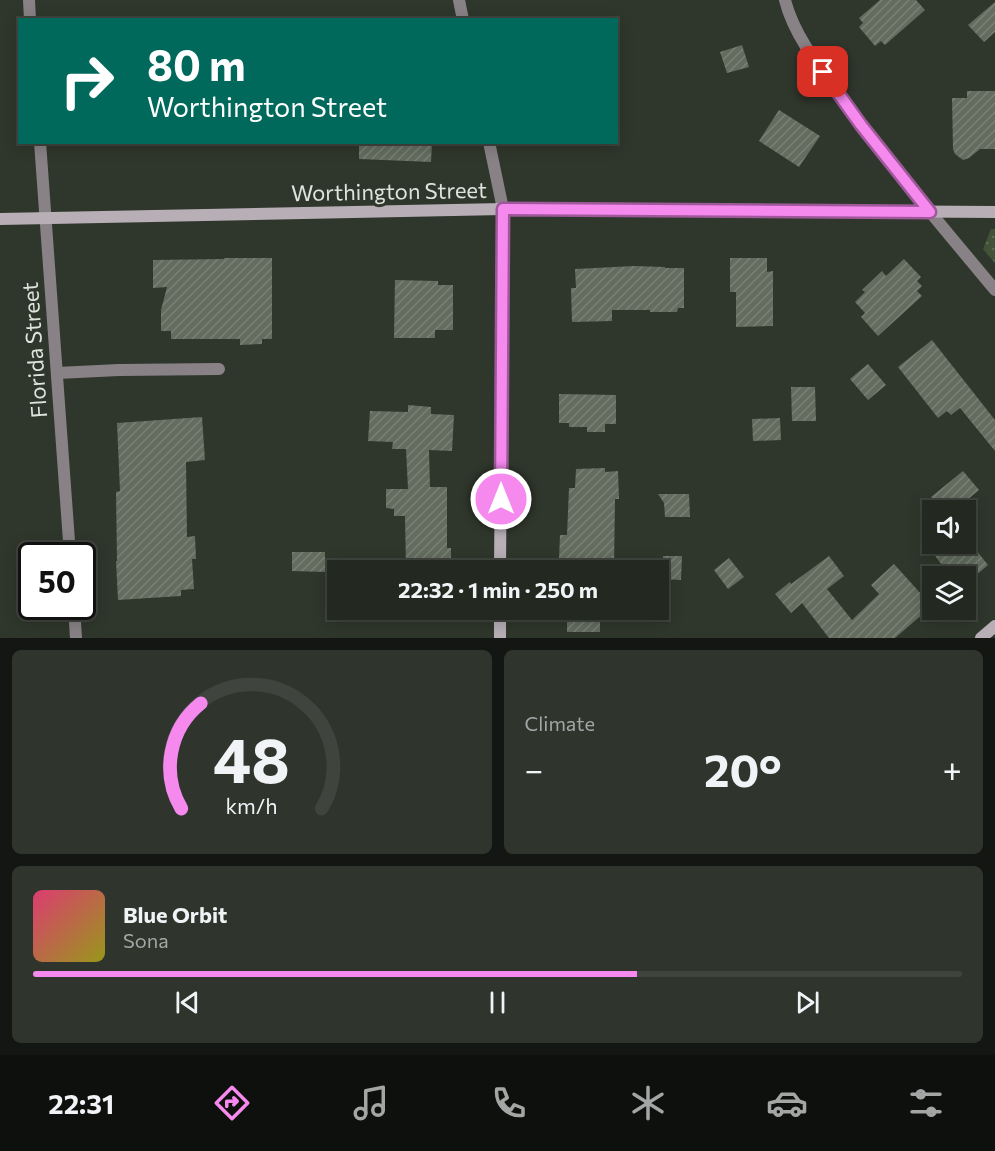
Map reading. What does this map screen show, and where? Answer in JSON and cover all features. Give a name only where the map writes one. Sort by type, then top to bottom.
[{"type":"main road","name":"Worthington Street","points":[[0,219],[503,209],[995,212]]},
{"type":"main road","points":[[500,560],[503,209]]},
{"type":"main road","points":[[500,620],[500,638]]},
{"type":"main road","points":[[981,638],[995,626]]},
{"type":"street","points":[[29,0],[30,18]]},
{"type":"street","points":[[459,0],[463,18]]},
{"type":"street","points":[[785,0],[787,9],[810,54],[861,125],[995,290]]},
{"type":"street","name":"Florida Street","points":[[40,144],[69,542]]},
{"type":"street","points":[[489,144],[503,209]]},
{"type":"street","points":[[57,373],[219,369]]},
{"type":"street","points":[[75,620],[76,638]]},
{"type":"green space","points":[[991,229],[995,229],[995,263],[983,249]]},
{"type":"building","points":[[880,0],[916,0],[925,10],[885,45],[881,41],[875,46],[859,27],[863,23],[859,18]]},
{"type":"building","points":[[995,2],[995,32],[984,42],[968,25]]},
{"type":"building","points":[[742,45],[749,67],[727,73],[720,52]]},
{"type":"building","points":[[967,91],[995,91],[995,149],[980,149],[963,160],[955,154],[953,149],[952,98],[967,98]]},
{"type":"building","points":[[779,110],[820,136],[799,167],[759,141]]},
{"type":"building","points":[[359,144],[432,144],[431,162],[359,159]]},
{"type":"building","points":[[272,258],[272,339],[262,339],[262,344],[240,345],[240,339],[171,339],[171,331],[161,331],[161,310],[167,287],[153,288],[153,260]]},
{"type":"building","points":[[730,258],[767,258],[767,272],[773,271],[773,326],[736,327],[736,292],[730,292]]},
{"type":"building","points":[[904,259],[921,277],[917,281],[922,286],[917,291],[922,296],[878,336],[861,317],[865,313],[855,302],[865,292],[862,290],[882,271],[886,276]]},
{"type":"building","points":[[634,266],[684,268],[684,308],[678,308],[677,312],[612,310],[612,321],[572,322],[571,288],[576,288],[575,269]]},
{"type":"building","points":[[395,280],[438,281],[438,285],[453,285],[453,330],[435,330],[435,338],[394,338]]},
{"type":"building","points":[[932,340],[995,420],[995,451],[960,408],[951,415],[947,411],[938,418],[898,367]]},
{"type":"building","points":[[868,364],[886,385],[868,400],[850,379]]},
{"type":"building","points":[[791,387],[815,387],[816,421],[792,421]]},
{"type":"building","points":[[559,394],[616,395],[616,424],[605,424],[605,432],[587,432],[587,427],[569,427],[569,423],[559,423]]},
{"type":"building","points":[[408,405],[431,407],[431,414],[454,415],[452,451],[429,450],[430,487],[447,487],[447,548],[451,548],[451,560],[406,560],[405,516],[394,516],[394,509],[386,508],[386,489],[408,489],[406,449],[392,449],[393,442],[368,441],[370,411],[408,412]]},
{"type":"building","points":[[202,417],[205,460],[186,462],[187,537],[195,536],[196,559],[192,559],[194,589],[181,590],[181,596],[118,600],[116,492],[120,491],[117,423]]},
{"type":"building","points":[[780,418],[781,440],[753,441],[752,419]]},
{"type":"building","points":[[605,468],[605,472],[618,471],[619,499],[615,499],[614,560],[559,559],[560,535],[567,535],[569,488],[575,488],[576,469]]},
{"type":"building","points":[[963,471],[979,490],[967,500],[933,500],[931,497]]},
{"type":"building","points":[[658,494],[689,494],[690,517],[665,517],[664,503]]},
{"type":"building","points":[[976,550],[988,565],[976,575],[976,566],[943,566],[934,554],[976,554]]},
{"type":"building","points":[[292,552],[325,552],[325,572],[292,571]]},
{"type":"building","points":[[663,556],[682,556],[681,580],[669,579],[669,560],[663,560]]},
{"type":"building","points":[[829,556],[844,576],[827,589],[852,620],[879,594],[871,585],[894,564],[922,595],[922,615],[895,638],[829,638],[802,603],[791,613],[775,594],[790,582],[791,584]]},
{"type":"building","points":[[729,558],[744,577],[728,589],[714,570]]},
{"type":"building","points":[[567,620],[600,620],[600,632],[567,632]]},
{"type":"route","points":[[501,499],[503,209],[930,212],[861,125],[823,72]]}]
